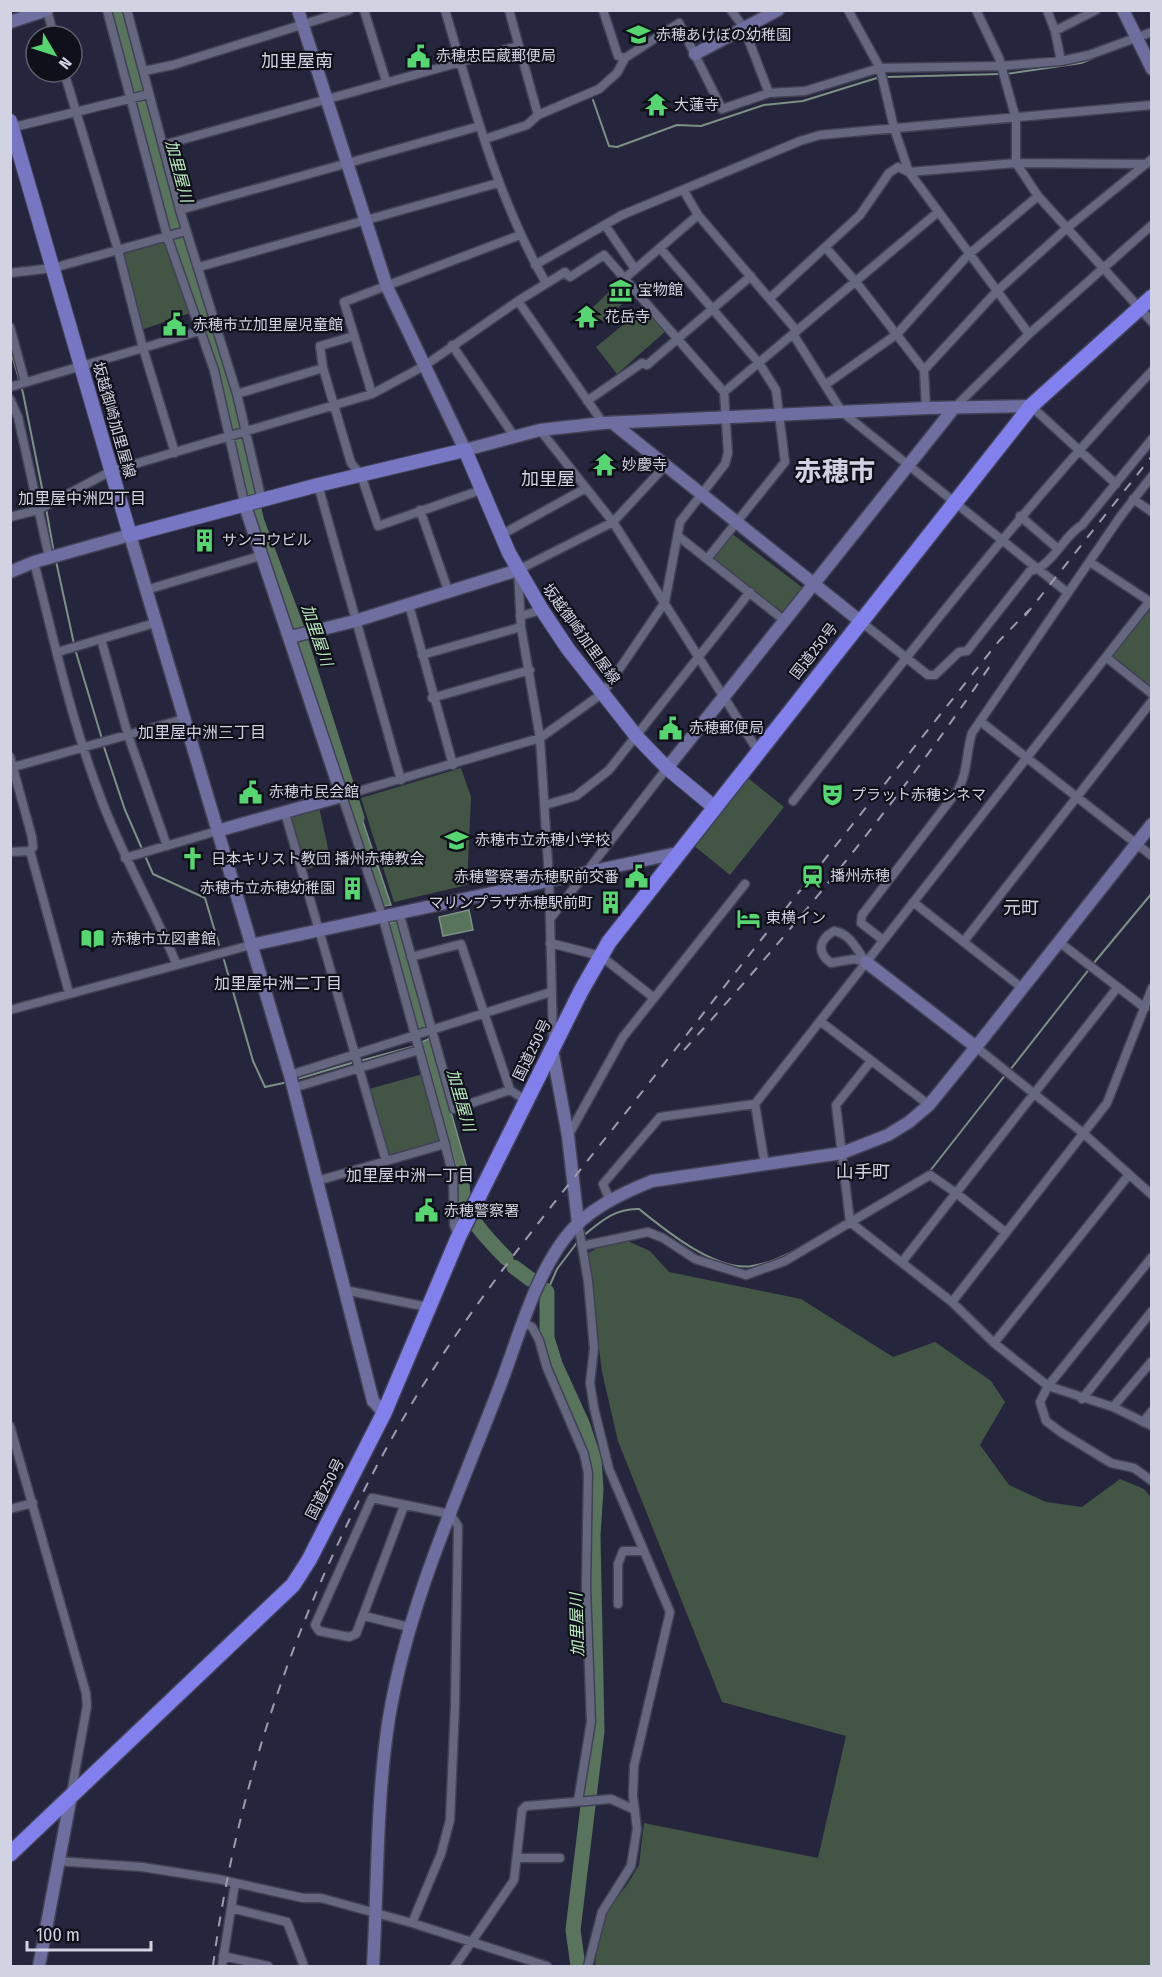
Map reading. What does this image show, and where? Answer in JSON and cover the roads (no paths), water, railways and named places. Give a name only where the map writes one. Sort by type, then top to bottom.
[{"type":"highway","name":"国道250号","points":[[10,1854],[293,1585],[309,1560],[384,1413],[461,1233],[601,956],[676,853],[758,752],[954,500],[1031,406],[1152,297]]},
{"type":"main road","name":"坂越御崎加里屋線","points":[[11,125],[130,535]]},
{"type":"main road","name":"坂越御崎加里屋線","points":[[465,450],[501,535],[542,610],[636,737],[667,768],[714,807]]},
{"type":"main road","points":[[130,535],[318,485],[465,450]]},
{"type":"street","points":[[10,22],[47,10]]},
{"type":"street","points":[[107,10],[167,236],[214,370],[245,506],[260,556],[390,914],[411,957],[454,1109],[510,1090]]},
{"type":"street","points":[[127,10],[186,231],[237,394],[262,501]]},
{"type":"street","name":"坂越御崎加里屋線","points":[[298,10],[363,219],[387,287],[465,450]]},
{"type":"street","points":[[144,71],[173,65],[349,10]]},
{"type":"street","points":[[364,10],[386,81]]},
{"type":"street","points":[[445,10],[498,183],[519,235],[546,283]]},
{"type":"street","points":[[508,10],[538,115]]},
{"type":"street","points":[[603,10],[618,56],[625,58]]},
{"type":"street","points":[[731,10],[744,28],[769,93]]},
{"type":"street","points":[[695,54],[778,10]]},
{"type":"street","points":[[848,10],[880,68],[894,128],[909,172],[968,255],[1029,334]]},
{"type":"street","points":[[976,10],[1000,66],[1016,119],[1016,163],[1038,196],[1152,322]]},
{"type":"street","points":[[1047,10],[1062,61]]},
{"type":"street","points":[[1055,31],[1096,10]]},
{"type":"street","points":[[1123,10],[1152,69]]},
{"type":"street","points":[[485,139],[527,125],[538,115],[599,89],[617,73],[625,58],[679,23],[722,110],[769,93],[805,91],[880,68],[1000,66],[1062,61],[1089,55],[1152,32]]},
{"type":"street","points":[[163,145],[518,46]]},
{"type":"street","points":[[67,84],[175,453]]},
{"type":"street","points":[[11,125],[149,94]]},
{"type":"street","points":[[535,265],[606,225],[800,141],[819,135],[1152,105]]},
{"type":"street","points":[[180,210],[480,126]]},
{"type":"street","points":[[770,298],[860,215],[889,173],[898,167],[909,172],[1016,163],[1149,162]]},
{"type":"street","points":[[924,370],[996,291],[1067,228],[1149,162]]},
{"type":"street","points":[[199,267],[363,219],[498,183]]},
{"type":"street","points":[[684,191],[698,215],[770,298],[795,333],[842,412],[1068,593]]},
{"type":"street","points":[[825,385],[897,334],[968,255],[1038,196]]},
{"type":"street","points":[[724,393],[938,212]]},
{"type":"street","points":[[625,278],[698,215]]},
{"type":"street","points":[[606,225],[635,269]]},
{"type":"street","points":[[550,919],[667,768],[954,408],[1029,334],[1152,225]]},
{"type":"street","points":[[10,273],[52,268],[186,231]]},
{"type":"street","points":[[372,394],[344,302],[519,235]]},
{"type":"street","points":[[660,248],[759,363],[776,390],[780,416],[785,462],[707,559]]},
{"type":"street","points":[[826,248],[856,282],[924,370],[926,408]]},
{"type":"street","points":[[10,517],[38,510],[111,471],[372,394],[424,366],[546,283],[565,272],[570,277],[604,255],[724,393],[728,418],[726,464],[680,522],[665,602],[603,693],[540,738],[125,858]]},
{"type":"street","points":[[587,401],[642,363],[647,365],[751,276]]},
{"type":"street","points":[[518,301],[587,401],[608,424],[665,466],[928,675],[935,675],[959,652],[967,651],[1030,571],[1040,569],[1070,532],[1082,525],[1152,439]]},
{"type":"street","points":[[10,327],[25,382]]},
{"type":"street","points":[[10,387],[199,331]]},
{"type":"street","points":[[354,336],[320,346],[323,368],[351,463],[361,475],[378,526],[481,490]]},
{"type":"street","points":[[452,345],[514,436]]},
{"type":"street","points":[[237,394],[323,368]]},
{"type":"street","points":[[793,801],[1020,516],[1079,448],[1152,371]]},
{"type":"street","points":[[10,399],[49,557]]},
{"type":"street","points":[[465,450],[540,430],[608,424],[926,408],[1031,406],[1116,484]]},
{"type":"street","points":[[540,430],[613,522],[758,752]]},
{"type":"street","points":[[290,637],[355,621],[519,570],[613,522],[665,466]]},
{"type":"street","points":[[884,940],[861,923],[862,915],[958,790],[965,777],[967,749],[972,733],[1133,499],[1152,476]]},
{"type":"street","points":[[318,485],[400,780]]},
{"type":"street","points":[[501,535],[586,488]]},
{"type":"street","points":[[1133,499],[1152,512]]},
{"type":"street","points":[[420,510],[449,593]]},
{"type":"street","points":[[1020,516],[1058,548]]},
{"type":"street","points":[[10,572],[49,557],[130,535],[292,1082],[374,1401],[384,1413]]},
{"type":"street","points":[[678,536],[785,621]]},
{"type":"street","points":[[146,590],[260,556]]},
{"type":"street","points":[[610,1201],[603,1185],[660,1117],[755,1104],[1150,602],[1090,561]]},
{"type":"street","points":[[34,562],[83,749],[125,858],[162,930],[176,963]]},
{"type":"street","points":[[519,570],[521,627],[540,738],[545,805],[549,879],[552,1049],[568,1136],[588,1281],[594,1348],[590,1383],[609,1469],[670,1612],[634,1766],[632,1780],[638,1829],[631,1866],[602,1911],[588,1966]]},
{"type":"street","points":[[545,805],[576,796],[609,770],[750,592]]},
{"type":"street","points":[[409,605],[432,698],[453,765]]},
{"type":"street","points":[[520,616],[542,610]]},
{"type":"street","points":[[58,652],[155,623]]},
{"type":"street","points":[[422,655],[521,627]]},
{"type":"street","points":[[101,639],[128,735],[167,846]]},
{"type":"street","points":[[1106,657],[1152,694]]},
{"type":"street","points":[[432,698],[530,670]]},
{"type":"street","points":[[964,941],[1152,701]]},
{"type":"street","points":[[12,768],[184,719]]},
{"type":"street","points":[[980,721],[1152,856]]},
{"type":"street","points":[[10,757],[32,837],[33,847],[30,851],[69,993]]},
{"type":"street","points":[[285,813],[386,1161]]},
{"type":"street","points":[[373,1966],[383,1760],[395,1683],[409,1627],[450,1514],[548,1265],[579,1223],[610,1201],[652,1182],[842,1153],[888,1135],[909,1122],[928,1105],[976,1047],[1152,824]]},
{"type":"street","points":[[10,852],[30,851]]},
{"type":"street","points":[[10,1010],[176,963],[320,928],[676,853]]},
{"type":"street","points":[[568,1136],[623,1037],[745,884]]},
{"type":"street","points":[[913,902],[1022,988]]},
{"type":"street","points":[[390,914],[418,1042],[453,1178],[454,1225],[461,1233]]},
{"type":"street","points":[[866,962],[854,959],[831,963],[820,951],[821,943],[834,931],[842,932],[851,939],[866,962],[1083,1132],[1128,1176],[1152,1195]]},
{"type":"street","points":[[1059,942],[1144,1008]]},
{"type":"street","points":[[550,943],[601,956],[654,998]]},
{"type":"street","points":[[411,957],[461,944],[510,1090],[526,1101]]},
{"type":"street","points":[[902,1262],[1117,988]]},
{"type":"street","points":[[952,1302],[1107,1103],[1152,988]]},
{"type":"street","points":[[292,1082],[360,1067],[418,1042],[431,1032],[551,992]]},
{"type":"street","points":[[820,1021],[928,1105]]},
{"type":"street","points":[[292,1082],[357,1055],[418,1042]]},
{"type":"street","points":[[871,1061],[836,1105],[850,1222],[952,1302],[994,1343],[1048,1386],[1082,1399],[1113,1407],[1152,1426]]},
{"type":"street","points":[[755,1104],[765,1165]]},
{"type":"street","points":[[318,1181],[446,1144]]},
{"type":"street","points":[[582,1246],[648,1232],[663,1238],[695,1259],[746,1275],[784,1261],[930,1175],[1005,1232]]},
{"type":"street","points":[[994,1343],[1128,1176]]},
{"type":"street","points":[[1151,1259],[1048,1386],[1040,1402],[1046,1421],[1091,1452],[1111,1463],[1134,1468],[1152,1481]]},
{"type":"street","points":[[345,1290],[428,1307]]},
{"type":"street","points":[[1082,1399],[1152,1311]]},
{"type":"street","points":[[524,1323],[532,1328],[539,1340],[548,1368],[584,1454],[588,1473],[586,1587],[591,1722],[580,1801]]},
{"type":"street","points":[[1113,1407],[1152,1361]]},
{"type":"street","points":[[1143,1422],[1152,1411]]},
{"type":"street","points":[[10,1425],[86,1693],[87,1706],[39,1966]]},
{"type":"street","points":[[404,1506],[357,1633],[352,1637],[319,1631],[315,1627],[372,1498],[450,1514],[458,1526],[450,1820],[441,1854],[412,1923]]},
{"type":"street","points":[[10,1509],[33,1503]]},
{"type":"street","points":[[618,1604],[618,1564],[623,1551],[644,1551]]},
{"type":"street","points":[[364,1616],[409,1627]]},
{"type":"street","points":[[455,1966],[514,1880],[519,1858],[522,1810],[526,1806],[611,1799],[635,1810]]},
{"type":"street","points":[[519,1858],[560,1858]]},
{"type":"street","points":[[57,1861],[142,1867],[235,1883],[303,1898],[321,1898],[412,1923],[547,1966]]},
{"type":"street","points":[[222,1966],[235,1883]]},
{"type":"street","points":[[231,1908],[287,1922],[304,1966]]},
{"type":"street","points":[[223,1956],[268,1966]]},
{"type":"waterway","name":"加里屋川","points":[[118,10],[181,247],[217,356],[257,522],[297,629],[357,818]]},
{"type":"waterway","points":[[1006,74],[1081,63],[1094,58]]},
{"type":"waterway","points":[[886,77],[1000,74]]},
{"type":"waterway","points":[[593,100],[609,146],[617,147],[677,125],[701,126],[764,105],[803,101],[880,77]]},
{"type":"waterway","points":[[10,348],[23,393],[45,503]]},
{"type":"waterway","points":[[46,508],[54,553]]},
{"type":"waterway","points":[[56,561],[74,644]]},
{"type":"waterway","points":[[75,649],[102,739]]},
{"type":"waterway","points":[[103,744],[125,810],[153,874],[205,898],[219,945]]},
{"type":"waterway","points":[[1093,964],[1152,893]]},
{"type":"waterway","points":[[224,960],[253,1061],[265,1087],[288,1082]]},
{"type":"waterway","points":[[1010,1070],[1090,968]]},
{"type":"waterway","points":[[360,1061],[415,1046]]},
{"type":"waterway","points":[[297,1079],[355,1062]]},
{"type":"waterway","points":[[930,1171],[1006,1074]]},
{"type":"waterway","name":"加里屋川","points":[[462,1184],[466,1206],[476,1225],[506,1258]]},
{"type":"waterway","points":[[583,1236],[615,1213],[639,1209],[677,1238],[707,1256],[723,1263],[752,1266],[777,1259],[847,1219]]},
{"type":"waterway","points":[[547,1292],[557,1269],[579,1240]]},
{"type":"waterway","name":"加里屋川","points":[[514,1267],[530,1279]]},
{"type":"waterway","name":"加里屋川","points":[[545,1290],[547,1292],[547,1338],[555,1364],[582,1423],[594,1459],[596,1489],[593,1536],[597,1731],[573,1930],[578,1966]]},
{"type":"railway","points":[[1025,616],[1152,456]]},
{"type":"railway","points":[[213,1966],[225,1892],[241,1818],[261,1745],[285,1673],[312,1603],[343,1533],[414,1400],[469,1316],[529,1236],[999,641],[1029,610]]},
{"type":"railway","points":[[684,1050],[767,957],[885,812],[994,660]]},
{"type":"place","name":"赤穂あけぼの幼稚園","points":[[638,35]]},
{"type":"place","name":"赤穂忠臣蔵郵便局","points":[[418,56]]},
{"type":"place","name":"大蓮寺","points":[[656,105]]},
{"type":"place","name":"宝物館","points":[[620,290]]},
{"type":"place","name":"花岳寺","points":[[587,317]]},
{"type":"place","name":"赤穂市立加里屋児童館","points":[[175,325]]},
{"type":"place","name":"妙慶寺","points":[[604,465]]},
{"type":"place","name":"サンコウビル","points":[[204,540]]},
{"type":"place","name":"赤穂郵便局","points":[[671,728]]},
{"type":"place","name":"赤穂市民会館","points":[[251,792]]},
{"type":"place","name":"プラット赤穂シネマ","points":[[833,795]]},
{"type":"place","name":"赤穂市立赤穂小学校","points":[[457,840]]},
{"type":"place","name":"日本キリスト教団 播州赤穂教会","points":[[193,859]]},
{"type":"place","name":"播州赤穂","points":[[812,876]]},
{"type":"place","name":"赤穂警察署赤穂駅前交番","points":[[637,877]]},
{"type":"place","name":"赤穂市立赤穂幼稚園","points":[[353,888]]},
{"type":"place","name":"マリンプラザ赤穂駅前町","points":[[611,903]]},
{"type":"place","name":"東横イン","points":[[748,918]]},
{"type":"place","name":"赤穂市立図書館","points":[[93,939]]},
{"type":"place","name":"赤穂警察署","points":[[426,1211]]},
{"type":"district","name":"加里屋南","points":[[297,61]]},
{"type":"district","name":"赤穂市","points":[[835,472]]},
{"type":"district","name":"加里屋","points":[[548,479]]},
{"type":"district","name":"加里屋中洲四丁目","points":[[82,498]]},
{"type":"district","name":"加里屋中洲三丁目","points":[[202,732]]},
{"type":"district","name":"元町","points":[[1021,908]]},
{"type":"district","name":"加里屋中洲二丁目","points":[[278,983]]},
{"type":"district","name":"山手町","points":[[863,1172]]},
{"type":"district","name":"加里屋中洲一丁目","points":[[410,1175]]}]
